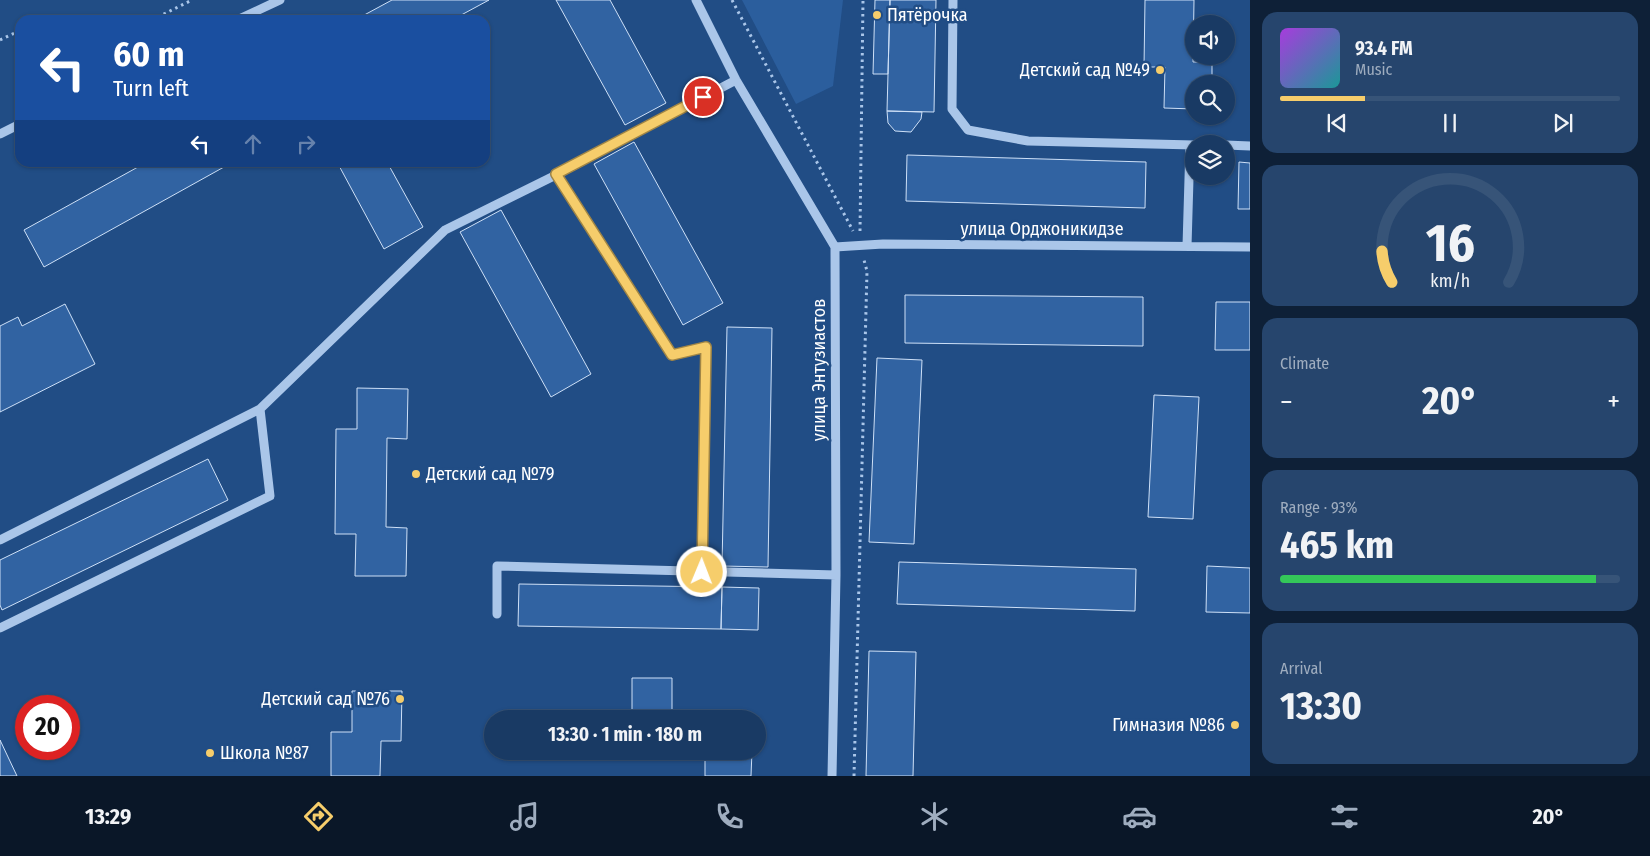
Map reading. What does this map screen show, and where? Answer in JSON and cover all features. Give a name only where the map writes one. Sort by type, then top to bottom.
[{"type":"street","points":[[248,15],[280,0]]},
{"type":"street","points":[[696,0],[736,80],[834,247]]},
{"type":"street","points":[[953,0],[952,109],[968,130],[1028,141],[1185,145]]},
{"type":"street","points":[[0,540],[260,409],[445,230],[736,80]]},
{"type":"street","points":[[0,134],[15,126]]},
{"type":"street","points":[[1235,145],[1250,146]]},
{"type":"street","points":[[556,174],[672,355],[706,347],[702,572]]},
{"type":"street","points":[[1186,246],[1190,185]]},
{"type":"street","name":"улица Орджоникидзе","points":[[834,247],[860,244],[1250,247]]},
{"type":"street","name":"улица Энтузиастов","points":[[832,776],[836,575],[834,247]]},
{"type":"street","points":[[0,628],[270,496],[260,409]]},
{"type":"street","points":[[497,614],[497,566],[836,575]]},
{"type":"path","points":[[162,15],[192,0]]},
{"type":"path","points":[[732,0],[860,244],[867,270],[854,776]]},
{"type":"path","points":[[860,244],[863,0]]},
{"type":"path","points":[[0,40],[15,33]]},
{"type":"shaded area","points":[[742,0],[843,0],[833,86],[796,104]]},
{"type":"building","points":[[392,0],[489,0],[461,15],[364,15]]},
{"type":"building","points":[[556,0],[610,0],[666,103],[625,125]]},
{"type":"building","points":[[875,0],[890,0],[888,74],[873,74]]},
{"type":"building","points":[[890,0],[936,0],[934,112],[887,111]]},
{"type":"building","points":[[1145,0],[1194,0],[1194,15],[1185,15],[1185,65],[1212,65],[1212,75],[1185,75],[1185,109],[1164,108],[1165,67],[1144,67]]},
{"type":"building","points":[[887,111],[922,112],[921,119],[911,132],[895,131],[888,123]]},
{"type":"building","points":[[634,142],[723,303],[683,325],[594,164]]},
{"type":"building","points":[[907,155],[1146,162],[1145,208],[906,201]]},
{"type":"building","points":[[1239,162],[1250,163],[1250,209],[1238,209]]},
{"type":"building","points":[[138,167],[224,167],[44,267],[24,230]]},
{"type":"building","points":[[340,167],[390,167],[423,227],[384,249]]},
{"type":"building","points":[[501,210],[591,374],[551,397],[460,232]]},
{"type":"building","points":[[905,295],[1143,297],[1143,346],[905,343]]},
{"type":"building","points":[[1216,302],[1250,302],[1250,350],[1215,350]]},
{"type":"building","points":[[65,304],[95,364],[0,412],[0,326],[18,317],[22,326]]},
{"type":"building","points":[[727,327],[772,328],[768,567],[722,566]]},
{"type":"building","points":[[877,358],[922,360],[914,544],[869,542]]},
{"type":"building","points":[[357,388],[408,389],[407,439],[387,438],[386,527],[407,528],[406,576],[355,576],[356,534],[335,534],[336,429],[357,429]]},
{"type":"building","points":[[1154,395],[1199,397],[1193,519],[1148,517]]},
{"type":"building","points":[[208,459],[228,500],[2,610],[0,605],[0,560]]},
{"type":"building","points":[[899,562],[1136,569],[1135,611],[897,604]]},
{"type":"building","points":[[1207,566],[1250,568],[1250,613],[1206,612]]},
{"type":"building","points":[[519,584],[722,587],[721,629],[518,626]]},
{"type":"building","points":[[722,587],[759,588],[758,630],[721,629]]},
{"type":"building","points":[[869,651],[916,652],[913,776],[866,776]]},
{"type":"building","points":[[632,678],[672,678],[672,710],[632,710]]},
{"type":"building","points":[[352,691],[402,691],[401,741],[381,741],[380,776],[331,776],[331,732],[352,732]]},
{"type":"building","points":[[0,740],[17,776],[0,776]]},
{"type":"building","points":[[705,760],[752,760],[751,776],[705,776]]},
{"type":"place","name":"Пятёрочка","points":[[877,15]]},
{"type":"place","name":"Детский сад №49","points":[[1160,70]]},
{"type":"place","name":"Детский сад №79","points":[[416,474]]},
{"type":"place","name":"Детский сад №76","points":[[400,699]]},
{"type":"place","name":"Гимназия №86","points":[[1235,725]]},
{"type":"place","name":"Школа №87","points":[[210,753]]},
{"type":"route","points":[[702,572],[706,347],[672,355],[556,174],[703,97]]}]
